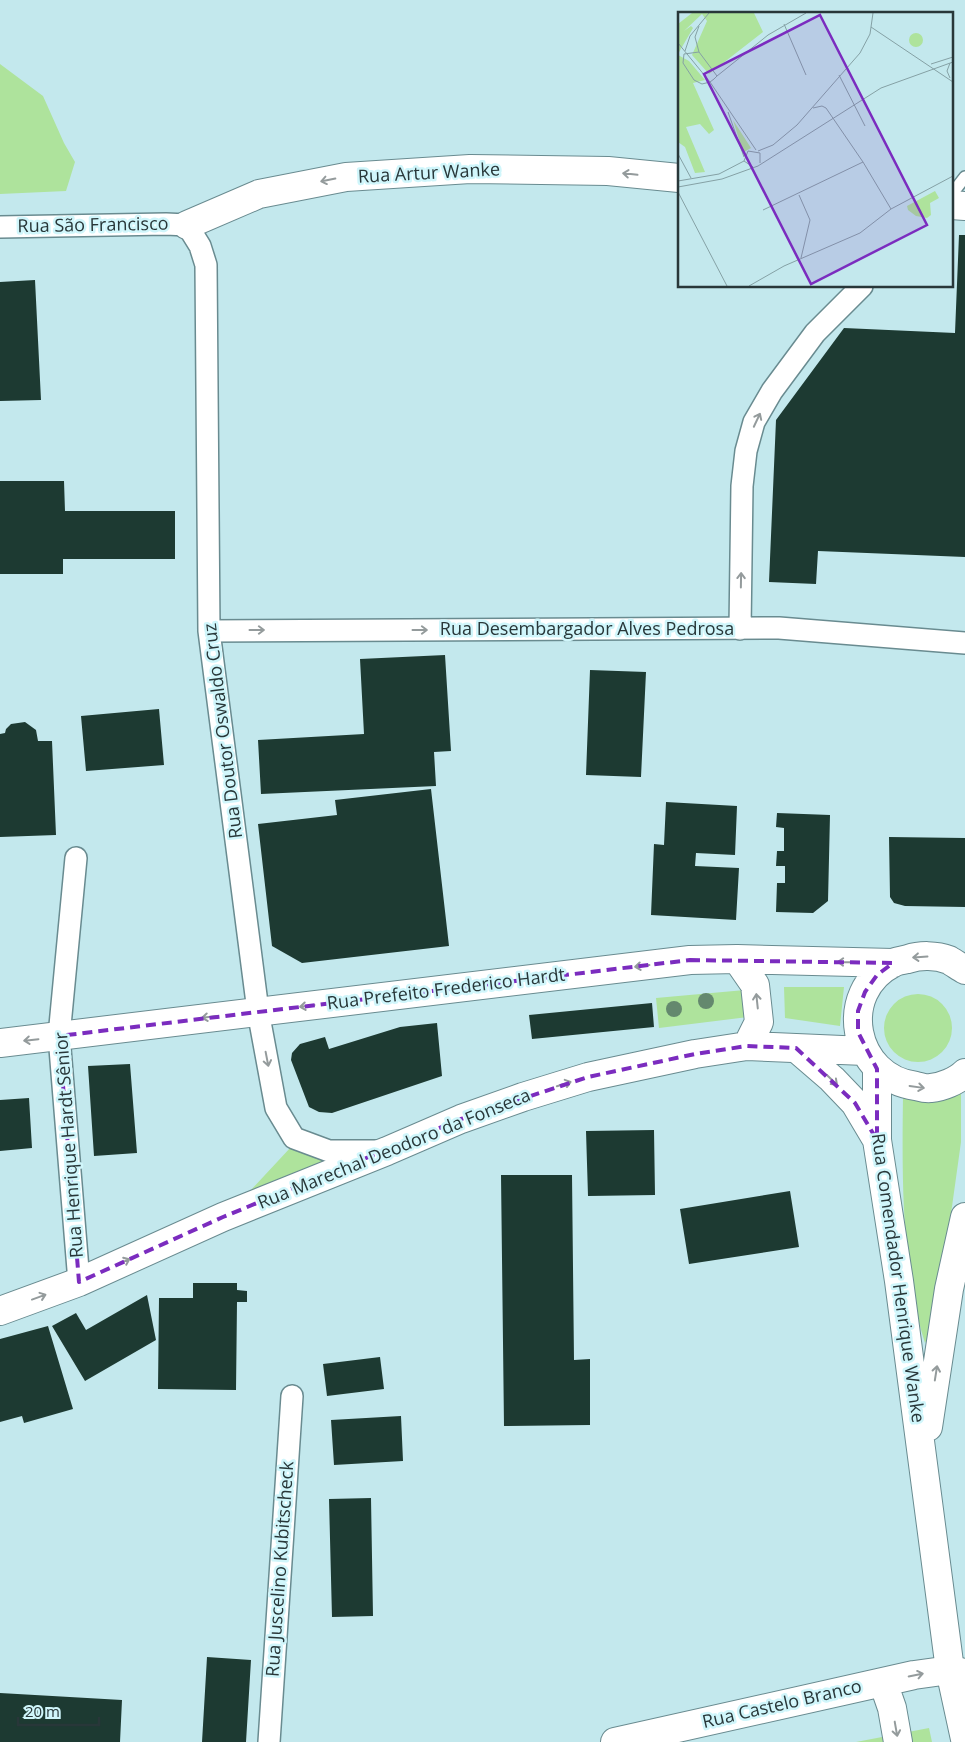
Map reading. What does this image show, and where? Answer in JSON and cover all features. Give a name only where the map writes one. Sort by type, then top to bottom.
[{"type":"main road","name":"Rua Artur Wanke","points":[[187,225],[259,194],[346,177],[470,169],[608,171],[678,178]]},
{"type":"main road","points":[[952,205],[965,206]]},
{"type":"main road","points":[[894,963],[920,955],[959,963]]},
{"type":"main road","name":"Rua Prefeito Frederico Hardt","points":[[0,1043],[690,960],[894,963]]},
{"type":"main road","points":[[737,960],[755,985],[759,1022],[747,1046]]},
{"type":"main road","name":"Rua Comendador Henrique Wanke","points":[[894,963],[877,975],[865,992],[858,1011],[858,1032],[871,1060],[877,1140],[923,1456],[958,1671],[965,1739]]},
{"type":"main road","name":"Rua Marechal Deodoro da Fonseca","points":[[0,1311],[79,1282],[223,1217],[461,1119],[522,1097],[588,1077],[696,1054],[747,1046],[796,1048],[871,1060]]},
{"type":"main road","points":[[796,1048],[855,1103],[877,1140]]},
{"type":"main road","points":[[871,1060],[902,1084],[931,1088],[958,1080],[965,1073]]},
{"type":"main road","name":"Rua Comendador Henrique Wanke","points":[[923,1456],[949,1289],[965,1217]]},
{"type":"main road","name":"Rua Castelo Branco","points":[[614,1742],[926,1673],[958,1671]]},
{"type":"main road","points":[[883,1682],[892,1708],[898,1742]]},
{"type":"street","name":"Rua São Francisco","points":[[0,226],[187,225]]},
{"type":"street","name":"Rua Doutor Oswaldo Cruz","points":[[187,225],[200,246],[206,265],[209,630],[258,1011],[276,1108],[294,1138],[329,1151],[387,1151]]},
{"type":"street","points":[[740,629],[742,486],[746,451],[754,422],[772,391],[815,333],[860,288]]},
{"type":"street","name":"Rua Desembargador Alves Pedrosa","points":[[209,630],[779,628],[965,643]]},
{"type":"street","name":"Rua Henrique Hardt Sênior","points":[[76,858],[59,1036],[79,1282]]},
{"type":"street","name":"Rua Juscelino Kubitscheck","points":[[269,1742],[292,1396]]},
{"type":"lane","points":[[952,194],[965,177]]},
{"type":"highlighted area","points":[[690,960],[893,963],[877,975],[865,992],[858,1011],[858,1032],[877,1069],[877,1140],[855,1103],[796,1048],[747,1046],[695,1054],[588,1077],[461,1119],[223,1217],[79,1282],[59,1036]]},
{"type":"green space","points":[[0,64],[43,96],[64,143],[75,162],[66,191],[0,194]]},
{"type":"green space","points":[[784,987],[844,987],[840,1026],[785,1018]]},
{"type":"green space","points":[[745,990],[748,1017],[659,1028],[656,998]]},
{"type":"green space","points":[[925,994],[937,1000],[946,1009],[952,1021],[950,1041],[942,1052],[925,1062],[911,1062],[894,1052],[886,1041],[884,1021],[894,1004],[905,996]]},
{"type":"green space","points":[[961,1091],[961,1142],[949,1228],[933,1326],[925,1343],[911,1284],[907,1253],[903,1189],[903,1096]]},
{"type":"green space","points":[[291,1147],[352,1157],[291,1181],[250,1191]]},
{"type":"green space","points":[[929,1728],[932,1742],[856,1742]]},
{"type":"building","points":[[959,235],[965,235],[965,557],[818,551],[816,584],[769,582],[776,420],[844,328],[955,333]]},
{"type":"building","points":[[35,280],[41,400],[0,401],[0,282]]},
{"type":"building","points":[[0,481],[64,481],[65,511],[175,511],[175,559],[63,559],[63,574],[0,574]]},
{"type":"building","points":[[445,655],[451,751],[434,752],[436,786],[261,794],[258,740],[364,734],[360,659]]},
{"type":"building","points":[[590,670],[646,672],[641,777],[586,775]]},
{"type":"building","points":[[159,709],[164,765],[86,771],[81,716]]},
{"type":"building","points":[[25,722],[36,730],[38,741],[52,741],[56,835],[0,837],[0,734],[5,733],[11,724]]},
{"type":"building","points":[[431,789],[449,946],[302,963],[272,946],[258,824],[337,815],[335,800]]},
{"type":"building","points":[[666,802],[737,806],[735,855],[696,853],[695,866],[739,868],[736,920],[651,915],[654,844],[664,845]]},
{"type":"building","points":[[777,813],[830,815],[828,901],[813,913],[776,912],[777,883],[785,883],[785,866],[776,866],[777,851],[784,851],[784,828],[776,827]]},
{"type":"building","points":[[889,837],[965,838],[965,907],[905,906],[894,903],[890,897]]},
{"type":"building","points":[[652,1003],[654,1027],[532,1039],[529,1015]]},
{"type":"building","points":[[437,1023],[442,1076],[332,1113],[319,1112],[309,1107],[291,1060],[292,1053],[300,1044],[325,1037],[329,1049],[400,1027]]},
{"type":"building","points":[[130,1064],[137,1153],[94,1156],[88,1066]]},
{"type":"building","points":[[29,1098],[32,1148],[0,1151],[0,1100]]},
{"type":"building","points":[[654,1130],[655,1195],[588,1196],[586,1131]]},
{"type":"building","points":[[501,1175],[572,1175],[574,1360],[590,1359],[590,1425],[504,1426]]},
{"type":"building","points":[[790,1191],[799,1247],[689,1264],[680,1209]]},
{"type":"building","points":[[193,1283],[237,1283],[237,1290],[247,1291],[247,1302],[237,1302],[236,1390],[158,1389],[159,1298],[193,1298]]},
{"type":"building","points":[[147,1295],[156,1340],[85,1381],[52,1326],[76,1313],[86,1330]]},
{"type":"building","points":[[48,1326],[73,1409],[24,1423],[22,1416],[0,1422],[0,1339]]},
{"type":"building","points":[[380,1357],[384,1389],[327,1396],[323,1364]]},
{"type":"building","points":[[401,1416],[403,1461],[334,1465],[331,1420]]},
{"type":"building","points":[[371,1498],[373,1616],[332,1617],[329,1499]]},
{"type":"building","points":[[207,1657],[251,1660],[246,1742],[202,1742]]},
{"type":"building","points":[[0,1693],[122,1700],[120,1742],[0,1742]]}]
